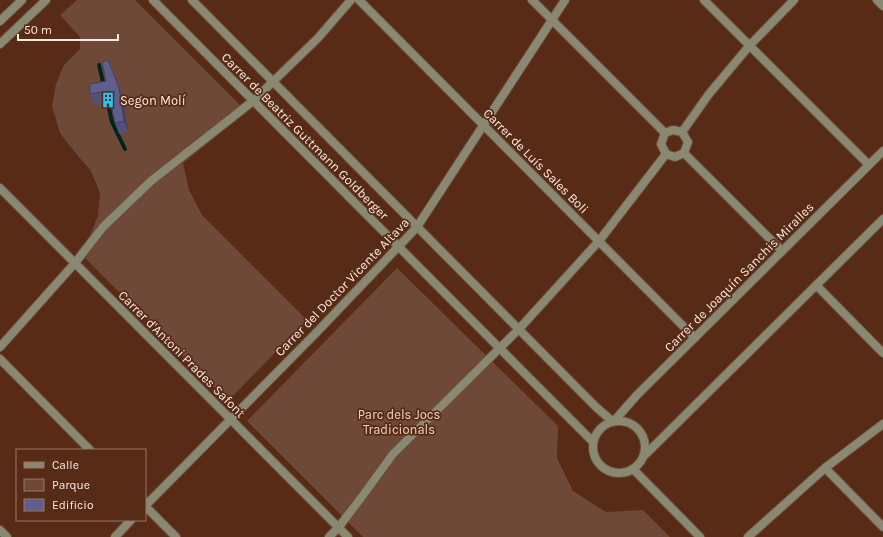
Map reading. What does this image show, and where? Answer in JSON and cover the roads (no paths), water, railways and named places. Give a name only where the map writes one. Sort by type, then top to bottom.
[{"type":"street","points":[[0,21],[22,0]]},
{"type":"street","points":[[0,44],[46,0]]},
{"type":"street","name":"Carrer de Beatriz Guttmann Goldberger","points":[[153,0],[593,442]]},
{"type":"street","name":"Carrer de Beatriz Guttmann Goldberger","points":[[192,0],[596,407],[613,421]]},
{"type":"street","points":[[0,347],[75,263],[103,228],[151,181],[253,101],[318,38],[351,0]]},
{"type":"street","name":"Carrer de Luís Sales Boli","points":[[359,0],[695,338]]},
{"type":"street","points":[[532,0],[665,133]]},
{"type":"street","name":"Carrer del Doctor Vicente Altava","points":[[146,505],[417,227],[565,0]]},
{"type":"street","points":[[704,0],[869,165]]},
{"type":"street","points":[[682,132],[709,94],[750,46],[794,0]]},
{"type":"street","points":[[877,0],[883,6]]},
{"type":"street","points":[[673,130],[682,132],[688,142],[684,153],[675,157],[666,154],[661,144],[665,133],[673,130]]},
{"type":"street","name":"Carrer de Joaquín Sanchis Miralles","points":[[613,421],[637,395],[883,151]]},
{"type":"street","points":[[684,153],[782,251]]},
{"type":"street","points":[[329,537],[338,528],[393,454],[500,349],[599,241],[666,154]]},
{"type":"street","name":"Carrer d'Antoni Prades Safont","points":[[0,188],[348,537]]},
{"type":"street","points":[[644,456],[644,438],[632,424],[613,421],[599,429],[593,442],[594,458],[604,469],[619,474],[634,470],[640,464],[644,456],[883,219]]},
{"type":"street","points":[[816,285],[883,353]]},
{"type":"street","points":[[0,360],[89,449]]},
{"type":"street","points":[[748,537],[825,468],[883,424]]},
{"type":"street","points":[[825,468],[883,527]]},
{"type":"street","points":[[634,470],[700,537]]},
{"type":"street","points":[[146,507],[176,537]]},
{"type":"street","points":[[115,537],[130,521]]},
{"type":"street","points":[[0,530],[7,537]]},
{"type":"waterway","points":[[99,65],[104,86]]},
{"type":"waterway","points":[[108,103],[112,122],[125,149]]},
{"type":"place","name":"Segon Molí","points":[[108,100]]},
{"type":"park label","name":"Parc dels Jocs Tradicionals","points":[[399,422]]}]
